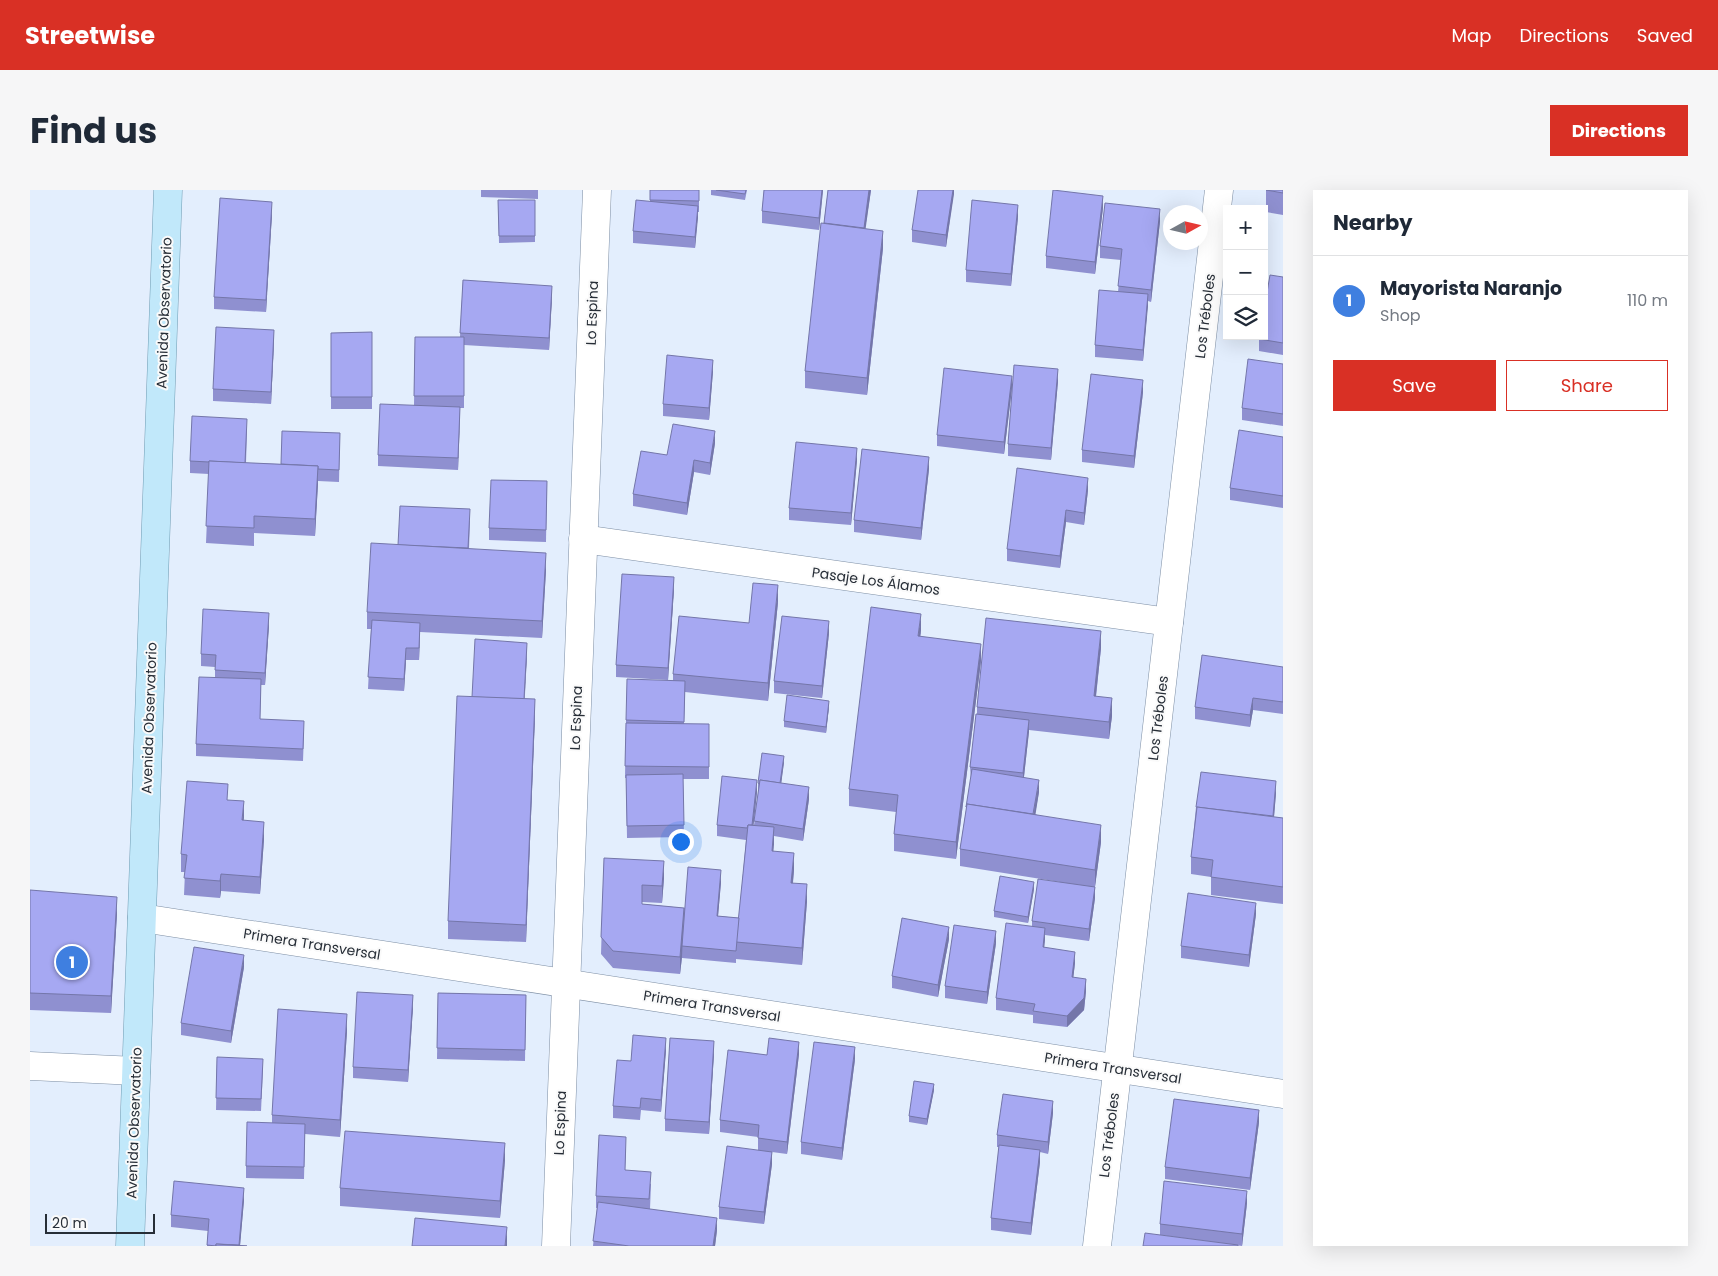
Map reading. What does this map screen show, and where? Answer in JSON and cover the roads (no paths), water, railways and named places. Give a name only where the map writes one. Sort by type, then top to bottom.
[{"type":"main road","name":"Avenida Observatorio","points":[[130,1246],[168,190]]},
{"type":"street","name":"Lo Espina","points":[[556,1246],[597,190]]},
{"type":"street","name":"Los Tréboles","points":[[1097,1246],[1219,190]]},
{"type":"street","name":"Pasaje Los Álamos","points":[[583,539],[1169,622]]},
{"type":"street","name":"Primera Transversal","points":[[142,918],[1283,1094]]},
{"type":"street","points":[[30,1066],[136,1071]]},
{"type":"place","name":"Mayorista Naranjo","points":[[72,962]]}]
